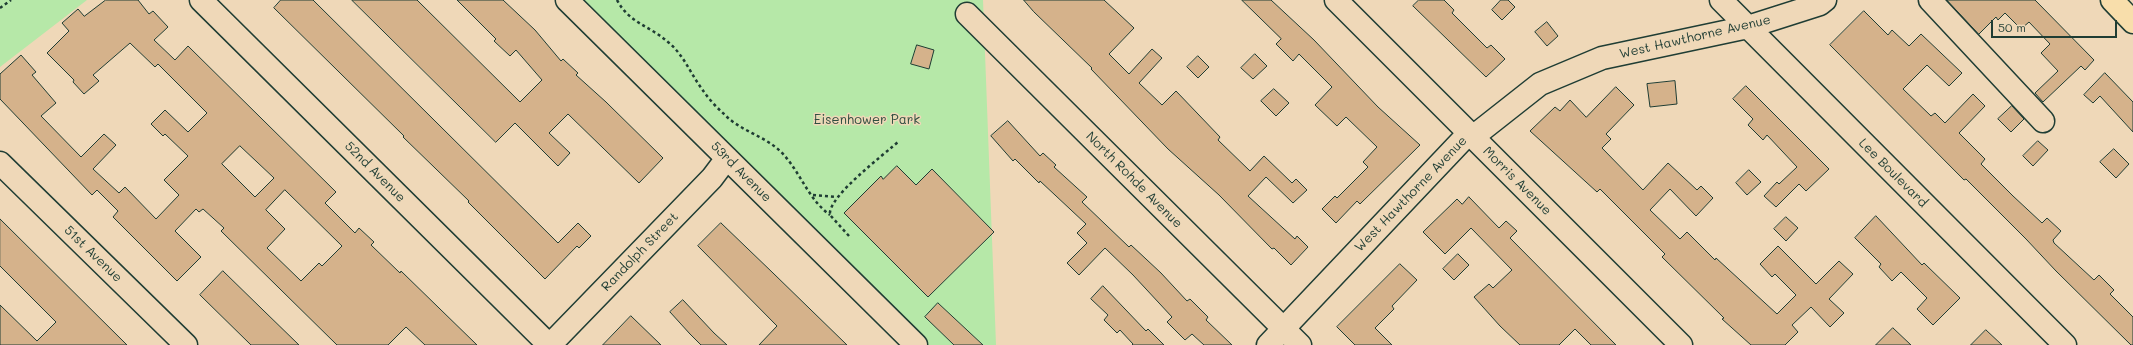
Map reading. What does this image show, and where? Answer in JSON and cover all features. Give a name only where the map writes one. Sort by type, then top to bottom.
[{"type":"main road","points":[[2112,0],[2133,22]]},
{"type":"street","name":"52nd Avenue","points":[[201,0],[550,345]]},
{"type":"street","name":"53rd Avenue","points":[[567,0],[916,345]]},
{"type":"street","name":"Morris Avenue","points":[[1336,0],[1681,345]]},
{"type":"street","name":"Lee Boulevard","points":[[1721,0],[2065,345]]},
{"type":"street","name":"West Hawthorne Avenue","points":[[1268,345],[1469,133],[1474,136],[1540,84],[1602,58],[1748,27],[1820,4],[1826,0]]},
{"type":"street","points":[[1930,0],[2043,121]]},
{"type":"street","name":"North Rohde Avenue","points":[[967,14],[1300,345]]},
{"type":"street","name":"Randolph Street","points":[[550,345],[712,178],[727,158]]},
{"type":"street","name":"51st Avenue","points":[[0,163],[186,345]]},
{"type":"path","points":[[0,8],[11,0]]},
{"type":"path","points":[[617,0],[623,12],[668,41],[681,54],[702,89],[724,115],[734,123],[775,146],[791,164],[816,203],[849,236]]},
{"type":"path","points":[[830,216],[831,208],[838,197],[899,141]]},
{"type":"path","points":[[812,195],[838,197]]},
{"type":"green space","points":[[0,0],[87,0],[0,67]]},
{"type":"green space","name":"Eisenhower Park","points":[[575,0],[983,0],[996,345],[926,345]]},
{"type":"building","points":[[106,0],[138,0],[149,14],[153,11],[168,27],[154,40],[175,60],[188,46],[336,192],[325,203],[355,233],[359,228],[374,242],[371,245],[400,273],[401,271],[477,345],[425,345],[406,327],[388,345],[337,345],[221,231],[224,228],[203,209],[199,212],[196,209],[175,231],[201,257],[177,281],[113,217],[118,211],[97,190],[92,195],[0,99],[0,74],[21,55],[36,72],[32,75],[56,103],[41,116],[81,157],[104,134],[116,145],[93,169],[119,193],[125,187],[156,219],[179,195],[164,180],[188,156],[165,134],[163,136],[151,124],[165,110],[188,132],[207,113],[158,64],[155,67],[130,43],[93,75],[99,81],[84,94],[73,82],[74,80],[47,53],[69,31],[62,23],[78,9],[84,16]],"holes":[[[240,146],[274,178],[255,197],[222,164]],[[285,190],[342,246],[322,266],[319,263],[301,281],[267,248],[285,229],[266,210]]]},
{"type":"building","points":[[281,0],[313,0],[558,243],[578,223],[591,236],[579,248],[577,246],[545,279],[468,202],[469,201],[403,137],[404,136],[274,8]]},
{"type":"building","points":[[352,0],[417,0],[520,102],[542,80],[516,50],[510,56],[494,41],[496,39],[457,0],[503,0],[535,30],[561,61],[563,59],[578,73],[576,75],[663,158],[639,183],[568,114],[549,133],[570,153],[558,166],[515,123],[496,142]]},
{"type":"building","points":[[1024,0],[1104,0],[1134,28],[1109,54],[1129,74],[1152,49],[1162,58],[1139,83],[1162,105],[1176,91],[1220,137],[1218,140],[1250,171],[1264,156],[1292,183],[1296,179],[1307,190],[1293,203],[1266,177],[1248,196],[1295,239],[1297,236],[1308,247],[1291,265],[1274,248],[1272,249],[1219,195],[1168,149],[1091,69],[1092,68],[1034,12]]},
{"type":"building","points":[[1242,0],[1271,0],[1314,40],[1378,107],[1420,145],[1360,204],[1357,201],[1336,223],[1322,209],[1335,196],[1337,198],[1368,167],[1363,162],[1377,147],[1346,117],[1337,126],[1315,105],[1332,87],[1299,54],[1293,61],[1276,44],[1281,39]]},
{"type":"building","points":[[1419,0],[1444,0],[1454,10],[1452,13],[1487,48],[1491,45],[1505,59],[1486,77],[1413,6]]},
{"type":"building","points":[[1501,0],[1508,0],[1515,7],[1502,20],[1492,10]]},
{"type":"building","points":[[1947,0],[2035,0],[2094,60],[2085,70],[2081,66],[2043,102],[2035,93],[2058,71],[2041,53],[2050,44],[2029,22],[2021,29],[2005,13],[1998,20],[1996,17],[1979,34]]},
{"type":"building","points":[[1864,11],[1888,35],[1892,30],[1909,46],[1921,34],[1962,73],[1949,86],[1927,65],[1903,89],[1931,116],[1935,113],[1945,123],[1973,94],[1985,106],[1959,133],[1985,159],[1981,164],[2013,196],[2042,223],[2047,218],[2061,231],[2053,240],[2054,243],[2094,280],[2099,275],[2114,290],[2110,294],[2133,317],[2133,345],[2131,345],[2056,271],[1966,179],[1964,180],[1830,45]]},
{"type":"building","points":[[1547,22],[1558,36],[1547,46],[1535,32]]},
{"type":"building","points":[[917,45],[934,50],[929,69],[911,64]]},
{"type":"building","points":[[1255,54],[1267,66],[1253,79],[1241,68]]},
{"type":"building","points":[[1198,56],[1209,67],[1198,78],[1187,67]]},
{"type":"building","points":[[2105,73],[2133,102],[2133,132],[2100,96],[2093,103],[2084,95]]},
{"type":"building","points":[[1675,81],[1677,104],[1650,107],[1647,84]]},
{"type":"building","points":[[1746,86],[1829,169],[1806,191],[1799,184],[1776,207],[1764,196],[1777,182],[1779,184],[1797,167],[1767,135],[1763,140],[1748,125],[1753,119],[1733,99]]},
{"type":"building","points":[[1616,87],[1634,105],[1606,134],[1611,139],[1602,148],[1643,190],[1668,163],[1697,190],[1701,186],[1713,198],[1696,216],[1670,189],[1650,210],[1680,239],[1687,232],[1715,260],[1716,258],[1777,314],[1796,295],[1775,274],[1772,277],[1760,264],[1778,246],[1816,284],[1839,261],[1853,274],[1829,299],[1844,313],[1830,327],[1811,307],[1792,325],[1798,332],[1785,345],[1751,345],[1722,319],[1724,318],[1662,257],[1665,254],[1600,189],[1597,192],[1530,131],[1555,107],[1560,111],[1570,100],[1586,117]]},
{"type":"building","points":[[1274,89],[1289,103],[1276,116],[1261,101]]},
{"type":"building","points":[[2012,106],[2024,119],[2011,132],[1998,119]]},
{"type":"building","points":[[1008,121],[1040,156],[1043,153],[1056,165],[1054,167],[1087,197],[1082,202],[1129,247],[1131,245],[1161,273],[1187,301],[1190,299],[1208,317],[1206,320],[1232,345],[1204,345],[1192,334],[1185,340],[1167,322],[1172,317],[1133,275],[1105,248],[1079,275],[1067,263],[1087,243],[1077,233],[1086,224],[1040,181],[1039,183],[1015,159],[1013,161],[991,136]]},
{"type":"building","points":[[2038,141],[2048,150],[2033,166],[2023,156]]},
{"type":"building","points":[[2114,149],[2129,164],[2116,178],[2100,162]]},
{"type":"building","points":[[897,166],[916,185],[932,169],[994,232],[928,297],[844,213],[881,176],[883,179]]},
{"type":"building","points":[[1749,170],[1761,182],[1747,195],[1736,183]]},
{"type":"building","points":[[1469,197],[1499,228],[1506,221],[1517,231],[1510,238],[1616,345],[1591,345],[1575,329],[1559,345],[1520,345],[1500,326],[1474,297],[1489,284],[1493,288],[1512,270],[1471,228],[1445,254],[1423,232],[1457,199],[1462,204]]},
{"type":"building","points":[[1876,216],[1922,265],[1924,263],[1960,298],[1933,325],[1917,309],[1927,298],[1901,272],[1892,281],[1879,267],[1881,264],[1855,238]]},
{"type":"building","points":[[1786,217],[1798,228],[1786,241],[1774,229]]},
{"type":"building","points":[[0,219],[127,345],[0,345],[0,305],[37,341],[56,322],[0,266]]},
{"type":"building","points":[[721,223],[847,345],[759,345],[777,326],[698,246]]},
{"type":"building","points":[[1458,254],[1469,265],[1454,280],[1443,269]]},
{"type":"building","points":[[1400,264],[1417,280],[1392,306],[1394,309],[1375,328],[1392,345],[1355,345],[1337,327]]},
{"type":"building","points":[[223,271],[299,345],[251,345],[200,295]]},
{"type":"building","points":[[1103,286],[1146,331],[1148,329],[1164,345],[1132,345],[1133,344],[1120,330],[1117,333],[1104,320],[1108,315],[1091,299]]},
{"type":"building","points":[[683,300],[727,345],[701,345],[690,334],[670,312]]},
{"type":"building","points":[[938,303],[983,345],[954,345],[925,317]]},
{"type":"building","points":[[631,316],[661,345],[603,345]]},
{"type":"building","points":[[1893,328],[1911,345],[1876,345]]},
{"type":"building","points":[[1986,330],[2002,345],[1971,345]]}]
